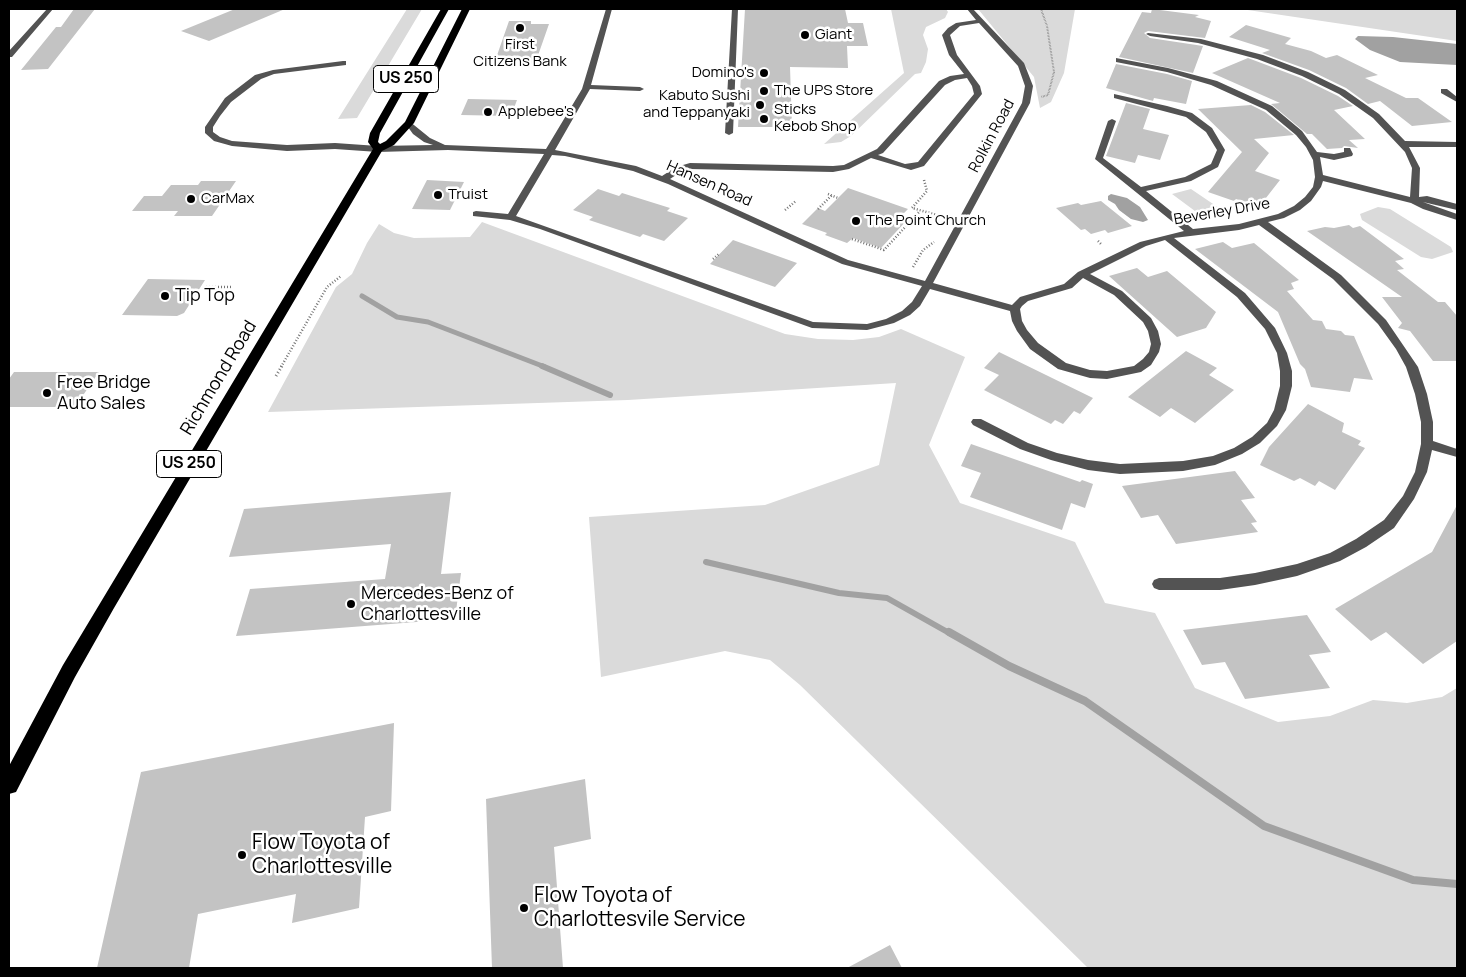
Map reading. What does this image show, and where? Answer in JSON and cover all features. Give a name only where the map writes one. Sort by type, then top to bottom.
[{"type":"highway","name":"US 250","points":[[378,149],[373,142],[374,133],[445,9]]},
{"type":"highway","name":"Richmond Road","points":[[9,785],[69,671],[108,603],[378,149],[390,143],[409,123],[466,9]]},
{"type":"street","points":[[9,56],[50,9]]},
{"type":"street","points":[[511,217],[587,87],[609,9]]},
{"type":"street","points":[[729,133],[736,9]]},
{"type":"street","name":"Rolkin Road","points":[[476,214],[511,217],[812,325],[867,327],[890,320],[906,313],[916,304],[1026,103],[1029,86],[1025,72],[1017,59],[970,9]]},
{"type":"street","points":[[872,156],[908,166],[923,162],[977,96],[976,86],[953,55],[946,34],[958,24],[982,21]]},
{"type":"street","points":[[1150,34],[1222,46],[1260,57],[1305,74],[1360,104],[1390,129],[1412,157],[1416,168],[1414,201]]},
{"type":"street","points":[[1119,60],[1192,76],[1228,88],[1254,100],[1285,120],[1299,133],[1317,160],[1319,177],[1414,201],[1457,217]]},
{"type":"street","name":"Hansen Road","points":[[343,63],[273,72],[258,77],[228,100],[209,127],[209,133],[217,139],[232,144],[287,148],[335,146],[378,149],[448,147],[550,152],[627,167],[663,179],[845,262],[928,284],[1014,310]]},
{"type":"street","points":[[663,179],[679,169],[690,166],[836,169],[853,165],[882,149],[942,83],[953,78],[968,76]]},
{"type":"street","points":[[587,87],[640,89]]},
{"type":"street","points":[[1444,91],[1457,100]]},
{"type":"street","points":[[1117,96],[1189,115],[1209,130],[1220,150],[1215,165],[1188,179],[1139,190]]},
{"type":"street","points":[[1112,121],[1099,159],[1191,232]]},
{"type":"street","points":[[409,123],[416,132],[427,140],[448,147]]},
{"type":"street","points":[[1403,144],[1457,144]]},
{"type":"street","points":[[1314,154],[1334,157],[1349,154],[1347,150]]},
{"type":"street","name":"Beverley Drive","points":[[1014,310],[1024,299],[1053,292],[1068,286],[1082,274],[1136,247],[1166,237],[1261,222],[1281,216],[1308,199],[1317,187],[1319,177]]},
{"type":"street","points":[[1414,201],[1426,199],[1457,207]]},
{"type":"street","points":[[1159,584],[1220,584],[1255,579],[1297,570],[1335,557],[1361,543],[1389,524],[1408,498],[1421,472],[1427,444],[1427,422],[1422,394],[1412,367],[1382,322],[1361,299],[1337,277],[1261,222]]},
{"type":"street","points":[[977,422],[1016,442],[1055,457],[1120,469],[1182,466],[1215,460],[1238,451],[1256,440],[1271,426],[1280,410],[1286,386],[1286,371],[1282,353],[1270,328],[1241,295],[1166,237]]},
{"type":"street","points":[[1014,310],[1022,331],[1034,346],[1062,366],[1090,374],[1107,376],[1136,369],[1147,362],[1154,352],[1156,344],[1153,331],[1147,320],[1118,293],[1082,274]]},
{"type":"street","points":[[1427,444],[1457,453]]},
{"type":"path","points":[[1026,103],[1048,95],[1054,72],[1047,26],[1040,9]]},
{"type":"path","points":[[924,180],[927,191],[912,208],[949,218],[949,214]]},
{"type":"path","points":[[828,194],[838,198]]},
{"type":"path","points":[[818,208],[832,195]]},
{"type":"path","points":[[785,210],[796,201]]},
{"type":"path","points":[[852,239],[884,250],[920,211]]},
{"type":"path","points":[[913,268],[923,250],[934,242]]},
{"type":"path","points":[[713,259],[719,254]]},
{"type":"path","points":[[276,376],[327,287],[341,276]]},
{"type":"path","points":[[206,287],[232,287]]},
{"type":"shaded area","points":[[407,9],[422,9],[357,118],[338,119]]},
{"type":"shaded area","points":[[891,9],[946,9],[948,12],[945,18],[926,27],[923,35],[928,49],[926,62],[921,73],[915,74],[851,136],[841,142],[824,144],[904,73]]},
{"type":"shaded area","points":[[978,9],[1075,9],[1064,73],[1051,102],[1040,108],[1034,77]]},
{"type":"shaded area","points":[[1241,9],[1457,9],[1457,41]]},
{"type":"shaded area","points":[[1358,36],[1393,37],[1457,44],[1457,65],[1400,62],[1370,50],[1355,39]]},
{"type":"shaded area","points":[[1191,189],[1219,208],[1199,214],[1172,194]]},
{"type":"shaded area","points":[[1111,194],[1127,198],[1140,207],[1148,220],[1143,222],[1131,219],[1108,200],[1108,196]]},
{"type":"shaded area","points":[[1378,207],[1390,209],[1451,247],[1453,252],[1432,259],[1421,257],[1362,220],[1360,214]]},
{"type":"shaded area","points":[[482,222],[785,334],[818,339],[853,340],[879,337],[901,329],[965,357],[929,445],[960,503],[1075,542],[1105,603],[1155,613],[1195,688],[1278,722],[1330,716],[1373,700],[1407,703],[1442,697],[1457,688],[1457,968],[1088,968],[800,685],[770,660],[725,651],[601,677],[589,517],[765,505],[879,465],[896,383],[628,400],[268,412],[336,287],[352,274],[367,243],[379,224],[394,233],[414,238],[470,237]]},
{"type":"building","points":[[74,9],[95,9],[48,69],[21,70],[56,27],[61,27]]},
{"type":"building","points":[[235,9],[285,9],[209,41],[181,31]]},
{"type":"building","name":"Giant","points":[[745,9],[845,9],[848,23],[863,23],[868,46],[847,46],[848,68],[790,67],[792,127],[738,127]]},
{"type":"building","points":[[1152,9],[1199,15],[1195,17],[1211,21],[1205,38],[1148,31],[1144,33],[1150,38],[1203,46],[1193,73],[1119,57],[1142,12],[1151,13]]},
{"type":"building","points":[[509,21],[531,21],[531,24],[549,24],[535,64],[494,64]]},
{"type":"building","points":[[1246,25],[1291,38],[1285,44],[1311,51],[1326,58],[1337,55],[1378,75],[1365,78],[1406,98],[1418,98],[1452,122],[1412,126],[1380,101],[1368,104],[1346,88],[1309,70],[1262,53],[1270,50],[1229,37]]},
{"type":"building","points":[[1248,58],[1301,78],[1338,96],[1353,106],[1334,110],[1365,139],[1349,140],[1358,148],[1344,146],[1342,148],[1327,149],[1312,134],[1307,134],[1271,104],[1280,103],[1212,73]]},
{"type":"building","points":[[1116,64],[1192,81],[1186,104],[1154,98],[1153,101],[1106,88]]},
{"type":"building","points":[[468,99],[517,100],[511,116],[461,115]]},
{"type":"building","points":[[1126,103],[1150,109],[1143,129],[1169,135],[1160,160],[1138,155],[1135,163],[1106,156]]},
{"type":"building","points":[[1251,105],[1265,112],[1294,135],[1254,139],[1269,153],[1255,171],[1280,180],[1262,203],[1252,200],[1248,203],[1236,199],[1234,201],[1208,192],[1242,152],[1198,109]]},
{"type":"building","name":"Truist","points":[[427,180],[464,182],[450,210],[412,209]]},
{"type":"building","name":"CarMax","points":[[201,181],[236,181],[212,216],[174,216],[178,211],[132,211],[144,196],[162,196],[171,185],[198,185]]},
{"type":"building","name":"The Point Church","points":[[848,188],[908,209],[902,215],[909,218],[881,248],[853,238],[847,243],[802,224],[818,208],[825,211]]},
{"type":"building","points":[[598,189],[619,196],[622,193],[670,208],[667,211],[688,218],[664,241],[643,234],[640,237],[589,220],[593,217],[573,210]]},
{"type":"building","points":[[1101,201],[1132,226],[1108,233],[1105,230],[1091,234],[1085,229],[1081,230],[1056,208],[1078,203],[1081,205]]},
{"type":"building","points":[[1349,225],[1353,228],[1360,226],[1404,259],[1395,261],[1404,269],[1397,270],[1438,302],[1445,302],[1457,316],[1457,361],[1433,361],[1410,331],[1398,328],[1402,323],[1382,297],[1402,297],[1307,231]]},
{"type":"building","points":[[733,240],[797,263],[775,287],[710,264]]},
{"type":"building","points":[[1223,242],[1232,248],[1254,243],[1299,280],[1291,283],[1294,289],[1287,291],[1313,320],[1322,321],[1326,329],[1341,331],[1345,335],[1354,336],[1373,380],[1354,378],[1350,392],[1311,387],[1305,369],[1300,364],[1278,312],[1195,249]]},
{"type":"building","points":[[1137,268],[1148,277],[1167,271],[1216,312],[1206,328],[1177,337],[1109,276]]},
{"type":"building","name":"Tip Top","points":[[148,279],[205,280],[184,313],[177,316],[122,315]]},
{"type":"building","points":[[1186,351],[1217,368],[1209,375],[1234,390],[1195,423],[1171,408],[1160,417],[1128,397]]},
{"type":"building","points":[[999,352],[1093,398],[1080,414],[1074,411],[1063,424],[1055,420],[1051,424],[984,390],[999,375],[984,368]]},
{"type":"building","name":"Free Bridge Auto Sales","points":[[14,372],[99,372],[75,407],[9,407],[9,379]]},
{"type":"building","points":[[1308,404],[1344,423],[1342,432],[1361,441],[1358,445],[1365,448],[1335,490],[1319,481],[1315,486],[1300,478],[1294,481],[1260,465],[1269,447]]},
{"type":"building","points":[[971,444],[1080,482],[1082,480],[1093,484],[1085,508],[1071,503],[1062,530],[970,497],[981,473],[961,466]]},
{"type":"building","points":[[1235,471],[1255,498],[1241,500],[1257,522],[1251,523],[1258,532],[1176,544],[1158,515],[1141,518],[1122,486]]},
{"type":"building","points":[[451,492],[441,574],[461,573],[455,619],[236,636],[250,589],[385,579],[391,544],[229,557],[244,509]]},
{"type":"building","points":[[1457,505],[1457,641],[1423,664],[1386,632],[1371,641],[1335,609],[1432,552]]},
{"type":"building","points":[[1307,615],[1331,652],[1309,655],[1330,688],[1245,699],[1225,662],[1202,665],[1183,630]]},
{"type":"building","name":"Flow Toyota of Charlottesville","points":[[394,723],[391,811],[365,817],[359,908],[292,923],[296,894],[198,914],[189,968],[97,968],[141,772]]},
{"type":"building","name":"Flow Toyota of Charlottesvile Service","points":[[585,779],[591,839],[554,847],[563,968],[492,968],[486,799]]},
{"type":"building","points":[[890,945],[902,968],[847,968]]},
{"type":"waterway","points":[[362,296],[397,317],[428,322],[545,367]]},
{"type":"waterway","points":[[542,366],[610,395]]},
{"type":"waterway","points":[[706,562],[839,593],[887,598],[951,634]]},
{"type":"waterway","points":[[949,632],[1009,666],[1085,701],[1264,826],[1413,880],[1457,884]]},
{"type":"place","name":"First Citizens Bank","points":[[520,28]]},
{"type":"place","name":"Giant","points":[[805,35]]},
{"type":"place","name":"Domino's","points":[[764,73]]},
{"type":"place","name":"The UPS Store","points":[[764,91]]},
{"type":"place","name":"Kabuto Sushi and Teppanyaki","points":[[760,105]]},
{"type":"place","name":"Applebee's","points":[[488,112]]},
{"type":"place","name":"Sticks Kebob Shop","points":[[764,119]]},
{"type":"place","name":"Truist","points":[[438,195]]},
{"type":"place","name":"CarMax","points":[[191,199]]},
{"type":"place","name":"The Point Church","points":[[856,221]]},
{"type":"place","name":"Tip Top","points":[[165,296]]},
{"type":"place","name":"Free Bridge Auto Sales","points":[[47,393]]},
{"type":"place","name":"Mercedes-Benz of Charlottesville","points":[[351,604]]},
{"type":"place","name":"Flow Toyota of Charlottesville","points":[[242,855]]},
{"type":"place","name":"Flow Toyota of Charlottesvile Service","points":[[524,908]]}]
